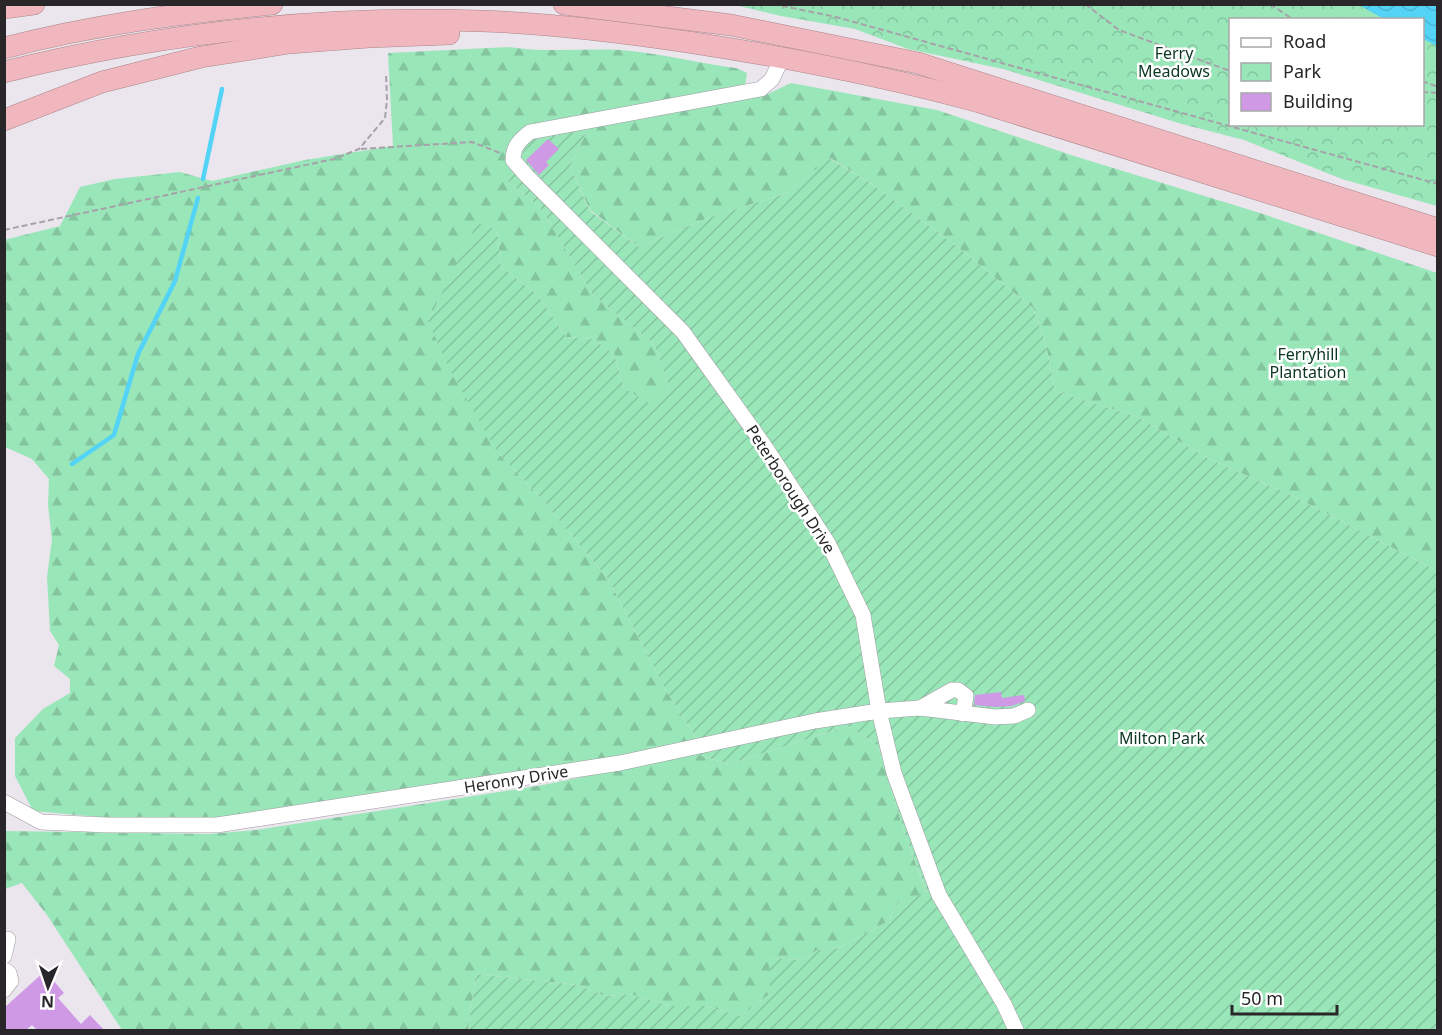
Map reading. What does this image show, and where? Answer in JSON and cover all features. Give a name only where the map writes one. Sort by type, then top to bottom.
[{"type":"highway","points":[[4,8],[34,4]]},
{"type":"highway","points":[[4,48],[99,28],[206,11],[272,4]]},
{"type":"highway","points":[[549,4],[731,25],[918,63],[1437,229]]},
{"type":"highway","points":[[4,72],[100,51],[214,33],[289,26],[369,21],[451,20],[620,32],[782,58],[916,84],[980,102],[1437,246]]},
{"type":"highway","points":[[4,120],[102,82],[201,57],[289,43],[570,27]]},
{"type":"street","points":[[513,160],[513,150],[530,132],[761,89],[772,79],[782,58]]},
{"type":"street","name":"Peterborough Drive","points":[[513,160],[684,332],[766,448],[828,543],[863,615],[879,711],[894,773],[939,895],[1004,1004],[1016,1030]]},
{"type":"street","points":[[920,708],[952,690],[958,690],[966,696],[963,714]]},
{"type":"street","name":"Heronry Drive","points":[[4,802],[41,822],[107,825],[217,825],[620,763],[815,721],[879,711],[920,708],[1004,717],[1014,716],[1028,710]]},
{"type":"street","points":[[4,990],[11,981],[5,966],[8,939]]},
{"type":"path","points":[[773,4],[836,17],[1437,184]]},
{"type":"path","points":[[1085,4],[1119,30],[1229,71]]},
{"type":"path","points":[[1270,4],[1291,18]]},
{"type":"path","points":[[359,149],[385,118],[386,73]]},
{"type":"path","points":[[4,230],[334,159],[359,149],[472,142],[513,160]]},
{"type":"green space","name":"Ferry Meadows","points":[[735,5],[1437,5],[1437,206],[1342,179],[1244,140],[1182,124],[1003,69],[908,49],[855,29]]},
{"type":"green space","name":"Ferryhill Plantation","points":[[509,47],[537,50],[621,50],[650,53],[736,68],[747,73],[745,86],[752,97],[766,95],[791,83],[937,110],[1074,156],[1260,213],[1437,273],[1437,571],[1293,496],[1209,459],[1138,417],[1055,391],[1046,345],[1033,308],[955,245],[869,182],[830,158],[787,193],[708,218],[639,247],[590,210],[570,167],[590,124],[529,141],[508,182],[540,207],[593,295],[654,344],[670,388],[652,406],[624,388],[614,354],[593,339],[566,337],[538,295],[501,267],[497,230],[478,224],[428,321],[497,452],[540,497],[609,580],[665,689],[697,739],[641,756],[217,818],[121,819],[33,811],[15,776],[15,738],[43,709],[70,693],[70,679],[54,666],[59,645],[50,631],[47,577],[52,539],[48,505],[49,479],[32,459],[5,447],[4,240],[60,226],[80,187],[115,179],[180,172],[212,181],[305,160],[393,146],[388,53]]},
{"type":"green space","name":"Milton Park","points":[[590,124],[570,167],[590,211],[639,247],[708,218],[787,193],[829,158],[869,182],[955,245],[1033,308],[1046,345],[1055,391],[1138,417],[1209,459],[1293,496],[1437,571],[1437,1030],[468,1030],[476,974],[578,985],[605,996],[630,994],[670,1006],[705,1006],[741,1016],[770,994],[769,958],[803,960],[817,950],[839,948],[889,921],[896,904],[927,892],[906,838],[878,746],[848,726],[729,764],[695,754],[697,739],[665,689],[609,580],[540,497],[497,452],[449,368],[428,321],[477,223],[497,230],[501,267],[538,295],[566,337],[593,339],[614,354],[624,388],[652,405],[670,388],[654,344],[593,295],[540,207],[508,182],[529,141],[538,129]]},
{"type":"green space","points":[[848,726],[878,746],[906,838],[927,893],[896,904],[889,921],[839,948],[817,950],[803,960],[770,958],[770,994],[741,1016],[705,1006],[670,1006],[630,994],[605,996],[578,985],[476,974],[468,1030],[122,1030],[47,915],[22,883],[5,889],[4,831],[209,834],[256,830],[543,785],[695,754],[729,764]]},
{"type":"water","points":[[1359,5],[1437,5],[1437,46],[1424,40],[1424,18],[1382,18]]},
{"type":"building","points":[[548,139],[559,149],[546,162],[549,165],[539,175],[526,160]]},
{"type":"building","points":[[1001,692],[1002,698],[1024,695],[1025,701],[1012,706],[974,705],[975,695]]},
{"type":"building","points":[[45,971],[64,993],[58,998],[81,1024],[90,1015],[104,1030],[37,1030],[32,1025],[26,1030],[4,1030],[4,1008]]},
{"type":"waterway","points":[[203,179],[222,89]]},
{"type":"waterway","points":[[72,464],[114,435],[138,354],[175,281],[198,198]]}]
